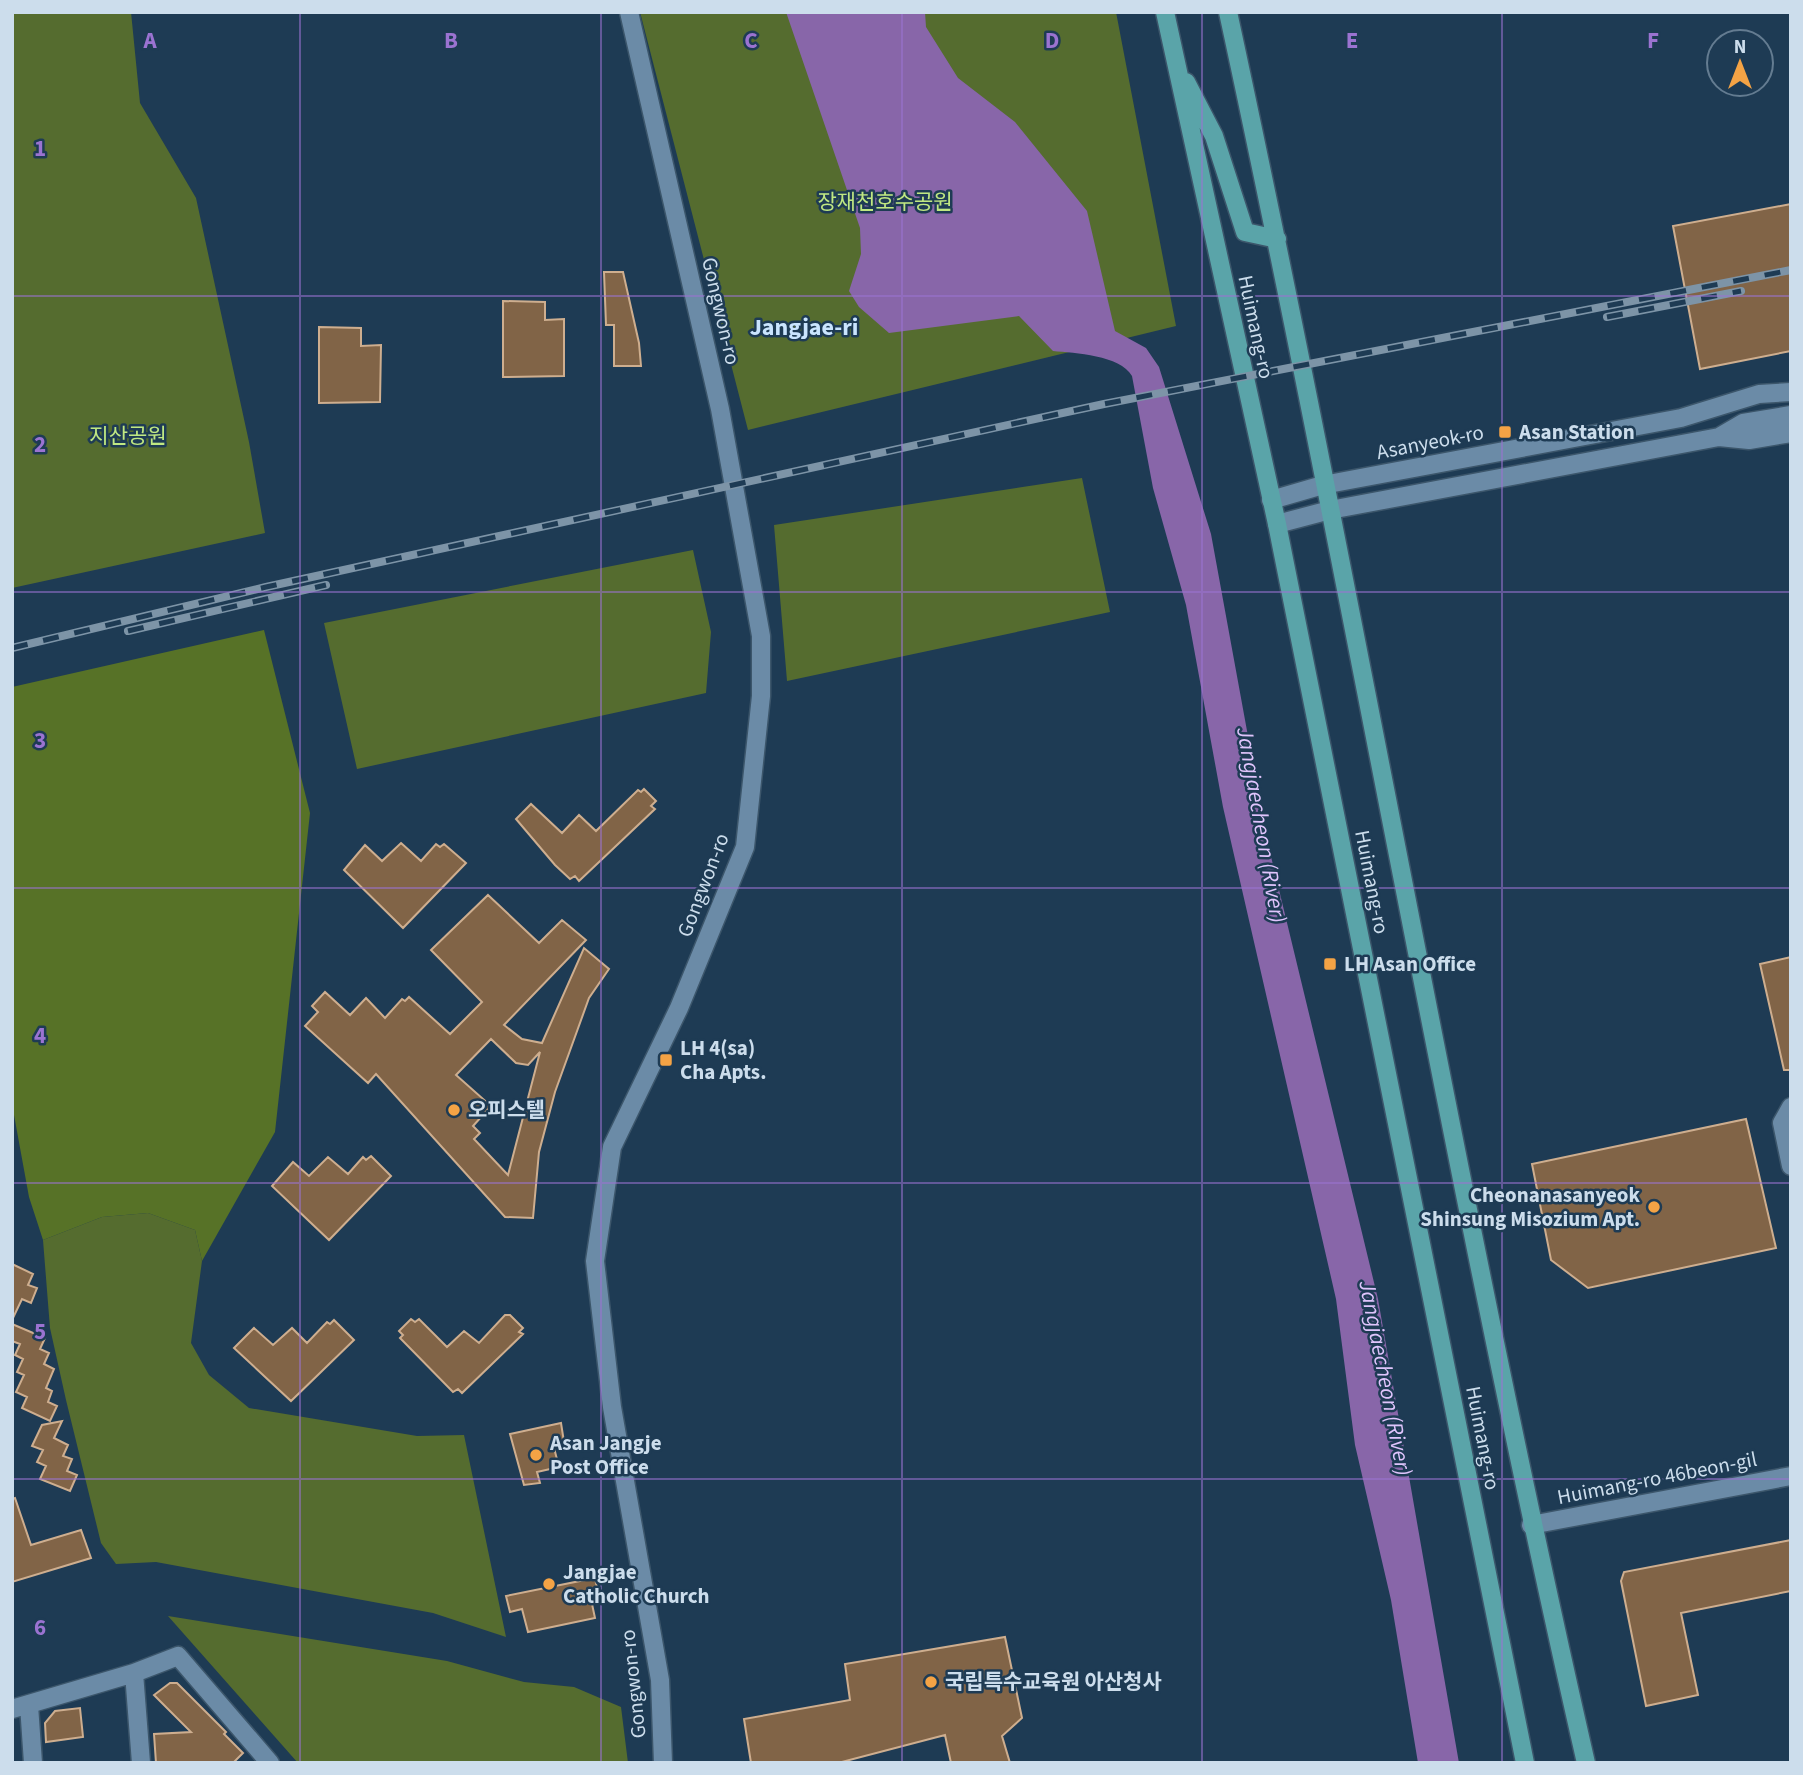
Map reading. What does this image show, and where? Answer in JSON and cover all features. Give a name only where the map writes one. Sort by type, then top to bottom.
[{"type":"main road","name":"Huimang-ro","points":[[1165,12],[1277,524],[1525,1763]]},
{"type":"main road","name":"Huimang-ro","points":[[1228,12],[1277,239],[1531,1525],[1586,1763]]},
{"type":"main road","points":[[1176,64],[1214,136],[1245,232],[1277,239]]},
{"type":"street","name":"Gongwon-ro","points":[[629,12],[720,409],[761,636],[761,696],[745,848],[679,1008],[612,1147],[595,1261],[612,1408],[660,1680],[663,1763]]},
{"type":"street","points":[[1759,394],[1791,384]]},
{"type":"street","name":"Asanyeok-ro","points":[[1270,500],[1324,485],[1681,418],[1759,394],[1791,392]]},
{"type":"street","points":[[1719,437],[1743,423],[1791,415]]},
{"type":"street","points":[[1277,524],[1330,510],[1719,437],[1749,440],[1791,433]]},
{"type":"street","points":[[1791,1107],[1782,1123],[1791,1166]]},
{"type":"street","name":"Huimang-ro 46beon-gil","points":[[1531,1525],[1791,1476]]},
{"type":"street","points":[[33,1763],[21,1707],[134,1673],[178,1656],[270,1763]]},
{"type":"street","points":[[134,1673],[141,1763]]},
{"type":"green space","name":"지산공원","points":[[12,12],[131,12],[140,103],[196,198],[249,442],[265,533],[12,588]]},
{"type":"green space","name":"장재천호수공원","points":[[640,12],[1116,12],[1176,326],[748,430]]},
{"type":"green space","points":[[1082,478],[1110,612],[787,681],[774,525]]},
{"type":"green space","points":[[693,550],[711,632],[706,693],[357,769],[324,623]]},
{"type":"green space","points":[[264,630],[310,813],[275,1132],[202,1261],[195,1230],[148,1213],[102,1217],[43,1240],[29,1197],[12,1104],[12,687]]},
{"type":"green space","points":[[148,1213],[195,1230],[202,1261],[191,1343],[209,1375],[249,1408],[417,1436],[464,1435],[506,1637],[433,1613],[156,1562],[116,1564],[101,1543],[66,1400],[50,1328],[43,1240],[102,1217]]},
{"type":"green space","points":[[168,1616],[447,1661],[524,1682],[574,1687],[621,1707],[628,1763],[298,1763]]},
{"type":"water","name":"Jangjaecheon (River)","points":[[786,12],[925,12],[926,27],[958,78],[1015,122],[1087,211],[1115,331],[1146,348],[1159,367],[1211,534],[1267,840],[1378,1299],[1459,1763],[1418,1763],[1391,1600],[1355,1445],[1336,1299],[1223,807],[1186,605],[1153,488],[1132,376],[1126,369],[1108,359],[1053,351],[1019,316],[889,333],[859,307],[849,291],[861,254],[860,228]]},
{"type":"building","points":[[1791,204],[1791,351],[1700,369],[1673,226]]},
{"type":"building","points":[[604,272],[623,272],[639,343],[641,366],[614,366],[614,325],[606,325]]},
{"type":"building","points":[[503,301],[545,302],[545,320],[564,319],[564,376],[503,377]]},
{"type":"building","points":[[319,327],[361,328],[361,346],[381,345],[380,402],[319,403]]},
{"type":"building","points":[[644,789],[656,801],[651,806],[655,809],[579,881],[575,876],[570,879],[555,865],[516,819],[531,804],[562,833],[579,815],[596,831],[638,790],[641,792]]},
{"type":"building","points":[[401,843],[421,861],[436,844],[440,847],[444,844],[466,863],[403,928],[344,870],[365,845],[382,861]]},
{"type":"building","points":[[488,895],[539,943],[562,920],[586,940],[504,1025],[522,1039],[542,1043],[584,948],[609,969],[589,998],[555,1092],[539,1152],[533,1218],[505,1217],[376,1074],[368,1083],[305,1026],[318,1012],[312,1006],[325,992],[350,1015],[366,998],[385,1018],[402,999],[405,1001],[409,997],[450,1034],[482,1002],[431,950]],"holes":[[[491,1039],[516,1063],[528,1065],[540,1052],[508,1175],[474,1139],[480,1133],[473,1126],[491,1106],[456,1075]]]},
{"type":"building","points":[[1791,957],[1791,1070],[1784,1070],[1760,964]]},
{"type":"building","points":[[1746,1119],[1776,1248],[1588,1288],[1551,1260],[1532,1164]]},
{"type":"building","points":[[371,1156],[391,1176],[329,1240],[272,1186],[293,1162],[309,1176],[328,1157],[348,1174],[363,1157],[366,1160]]},
{"type":"building","points":[[12,1264],[33,1274],[28,1285],[37,1288],[31,1303],[22,1299],[12,1320]]},
{"type":"building","points":[[505,1315],[510,1315],[523,1328],[519,1332],[523,1334],[462,1393],[458,1389],[453,1392],[400,1338],[403,1335],[399,1331],[411,1319],[415,1322],[419,1319],[447,1347],[464,1331],[479,1343]]},
{"type":"building","points":[[334,1320],[354,1340],[291,1401],[234,1348],[254,1328],[273,1345],[292,1328],[307,1343],[327,1322],[330,1324]]},
{"type":"building","points":[[12,1324],[45,1338],[40,1349],[49,1353],[44,1364],[54,1369],[46,1388],[52,1391],[48,1402],[57,1406],[50,1421],[22,1408],[27,1397],[16,1392],[24,1375],[17,1372],[23,1359],[15,1355],[20,1344],[12,1341]]},
{"type":"building","points":[[62,1421],[54,1438],[68,1445],[63,1456],[72,1459],[67,1471],[77,1475],[70,1491],[40,1479],[46,1466],[37,1462],[43,1450],[32,1446],[42,1425]]},
{"type":"building","name":"Asan Jangje Post Office","points":[[561,1423],[564,1442],[553,1444],[559,1467],[537,1472],[540,1483],[524,1485],[510,1434]]},
{"type":"building","points":[[15,1498],[31,1545],[81,1530],[91,1558],[12,1582],[12,1499]]},
{"type":"building","points":[[1791,1540],[1791,1591],[1681,1613],[1698,1695],[1646,1706],[1621,1581],[1624,1572]]},
{"type":"building","points":[[595,1578],[600,1602],[592,1604],[595,1618],[528,1632],[522,1609],[510,1612],[506,1596]]},
{"type":"building","name":"국립특수교육원 아산청사","points":[[1005,1637],[1022,1718],[1002,1736],[1010,1763],[951,1763],[945,1735],[838,1763],[751,1763],[744,1719],[850,1700],[845,1664]]},
{"type":"building","points":[[170,1683],[177,1683],[243,1753],[233,1763],[156,1763],[154,1734],[191,1732],[154,1695]]},
{"type":"building","points":[[80,1708],[83,1737],[46,1742],[45,1723],[55,1711]]},
{"type":"railway","points":[[12,648],[266,587],[1104,404],[1791,270]]},
{"type":"railway","points":[[1607,317],[1741,291]]},
{"type":"railway","points":[[128,631],[326,585]]},
{"type":"place","name":"Asan Station","points":[[1505,432]]},
{"type":"place","name":"LH Asan Office","points":[[1330,964]]},
{"type":"place","name":"LH 4(sa) Cha Apts.","points":[[666,1060]]},
{"type":"place","name":"오피스텔","points":[[454,1110]]},
{"type":"place","name":"Cheonanasanyeok Shinsung Misozium Apt.","points":[[1654,1207]]},
{"type":"place","name":"Asan Jangje Post Office","points":[[536,1455]]},
{"type":"place","name":"Jangjae Catholic Church","points":[[549,1584]]},
{"type":"place","name":"국립특수교육원 아산청사","points":[[931,1682]]},
{"type":"district","name":"Jangjae-ri","points":[[804,327]]}]
